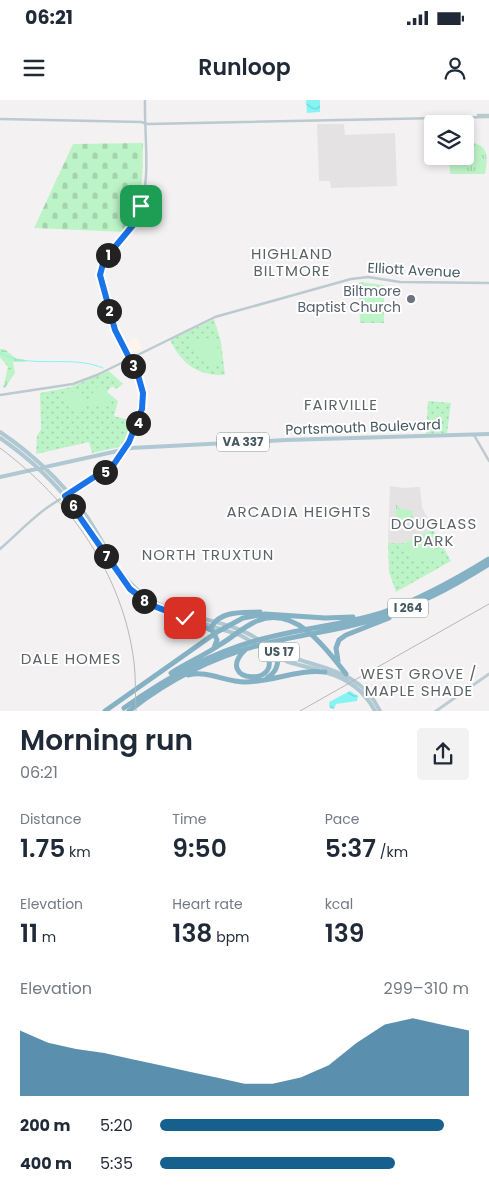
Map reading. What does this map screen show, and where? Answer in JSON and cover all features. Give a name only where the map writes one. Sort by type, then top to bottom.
[{"type":"highway","name":"I 264","points":[[318,630],[392,609],[432,592],[489,559]]},
{"type":"highway","name":"I 264","points":[[125,710],[145,692],[265,638],[374,620],[429,598],[489,564]]},
{"type":"highway","points":[[341,668],[335,651],[341,638],[429,598]]},
{"type":"highway","points":[[145,692],[187,654],[239,620],[265,614],[350,618],[392,609]]},
{"type":"highway","points":[[214,624],[230,613],[265,611],[310,617]]},
{"type":"highway","points":[[185,618],[215,634],[217,642],[213,650]]},
{"type":"highway","points":[[145,692],[168,674],[213,650],[247,627],[267,618],[293,621],[303,627],[346,674]]},
{"type":"highway","name":"I 264","points":[[246,646],[271,642],[298,633]]},
{"type":"highway","points":[[246,646],[239,657],[237,667],[242,674],[252,678],[262,675],[268,669],[269,658],[264,649]]},
{"type":"highway","points":[[258,681],[269,677],[274,672],[278,657],[273,649]]},
{"type":"highway","points":[[105,711],[145,692],[182,677],[195,674],[209,674],[238,682],[258,681],[309,672],[325,672]]},
{"type":"main road","name":"US 17","points":[[0,432],[44,467],[88,518],[123,574],[140,592],[160,604],[240,635],[296,665],[341,677],[355,687],[374,711]]},
{"type":"main road","name":"Portsmouth Boulevard","points":[[0,477],[126,449],[279,440],[489,434]]},
{"type":"main road","name":"US 17","points":[[0,438],[39,469],[67,495],[130,589],[151,605],[185,618],[249,634],[293,659],[346,674],[367,691],[380,711]]},
{"type":"main road","points":[[436,711],[489,674]]},
{"type":"street","points":[[0,549],[41,512],[108,470],[126,449],[141,414],[144,401],[138,375],[113,325],[100,275],[104,260],[130,229],[139,212],[144,188],[145,100]]},
{"type":"street","points":[[0,119],[145,123],[489,116]]},
{"type":"street","name":"Elliott Avenue","points":[[0,395],[73,384],[215,317],[351,279],[368,278],[400,282],[489,283]]},
{"type":"street","points":[[474,435],[489,461]]},
{"type":"shaded area","points":[[317,124],[344,124],[345,135],[395,133],[397,186],[331,188],[330,181],[319,181]]},
{"type":"shaded area","points":[[136,337],[142,348],[129,354],[124,344]]},
{"type":"shaded area","points":[[390,486],[404,488],[420,487],[422,507],[433,529],[404,543],[388,543]]},
{"type":"green space","points":[[143,143],[139,201],[131,222],[124,232],[34,228],[73,144]]},
{"type":"green space","points":[[474,143],[478,144],[485,150],[487,160],[485,174],[450,174],[450,165],[474,165]]},
{"type":"green space","points":[[359,282],[384,285],[384,323],[360,323]]},
{"type":"green space","points":[[362,287],[379,287],[380,320],[363,320]]},
{"type":"green space","points":[[214,319],[221,342],[225,375],[198,371],[185,362],[170,340]]},
{"type":"green space","points":[[216,337],[220,365],[209,364],[200,359],[191,346],[190,341]]},
{"type":"green space","points":[[0,349],[4,349],[17,359],[26,360],[26,362],[13,362],[15,373],[5,388],[3,388],[8,367],[0,357]]},
{"type":"green space","points":[[109,371],[123,384],[116,389],[112,386],[107,392],[118,401],[114,416],[136,422],[124,446],[92,453],[89,442],[36,454],[37,436],[41,429],[40,393],[71,387]]},
{"type":"green space","points":[[98,386],[113,397],[101,406],[86,402]]},
{"type":"green space","points":[[81,390],[87,409],[83,410],[72,407],[63,394]]},
{"type":"green space","points":[[428,401],[451,403],[447,433],[426,434]]},
{"type":"green space","points":[[396,505],[398,505],[398,508],[413,511],[413,521],[396,519]]},
{"type":"green space","points":[[433,529],[451,561],[396,592],[389,572],[388,543],[404,543]]},
{"type":"green space","points":[[429,534],[442,559],[436,561],[420,560],[411,554],[404,544]]},
{"type":"water","points":[[306,100],[320,100],[320,112],[307,113]]},
{"type":"water","points":[[350,691],[358,696],[357,701],[336,704],[334,709],[330,708],[329,702]]},
{"type":"waterway","points":[[0,353],[25,361],[77,362],[103,368]]},
{"type":"railway","points":[[0,448],[25,468],[70,515],[89,541],[105,569],[118,599],[128,630],[135,668],[136,711]]},
{"type":"railway","points":[[300,711],[489,604]]},
{"type":"place","name":"Biltmore Baptist Church","points":[[411,299]]},
{"type":"district","name":"HIGHLAND BILTMORE","points":[[292,262]]},
{"type":"district","name":"FAIRVILLE","points":[[341,405]]},
{"type":"district","name":"ARCADIA HEIGHTS","points":[[299,512]]},
{"type":"district","name":"DOUGLASS PARK","points":[[434,532]]},
{"type":"district","name":"NORTH TRUXTUN","points":[[208,555]]},
{"type":"district","name":"DALE HOMES","points":[[71,659]]},
{"type":"district","name":"WEST GROVE / MAPLE SHADE","points":[[419,682]]},
{"type":"route","points":[[141,206],[134,224],[104,260],[100,271],[100,282],[115,330],[138,375],[144,401],[142,409],[138,424],[129,442],[114,464],[65,496],[75,508],[120,578],[130,589],[139,598],[158,609],[185,618]]}]
